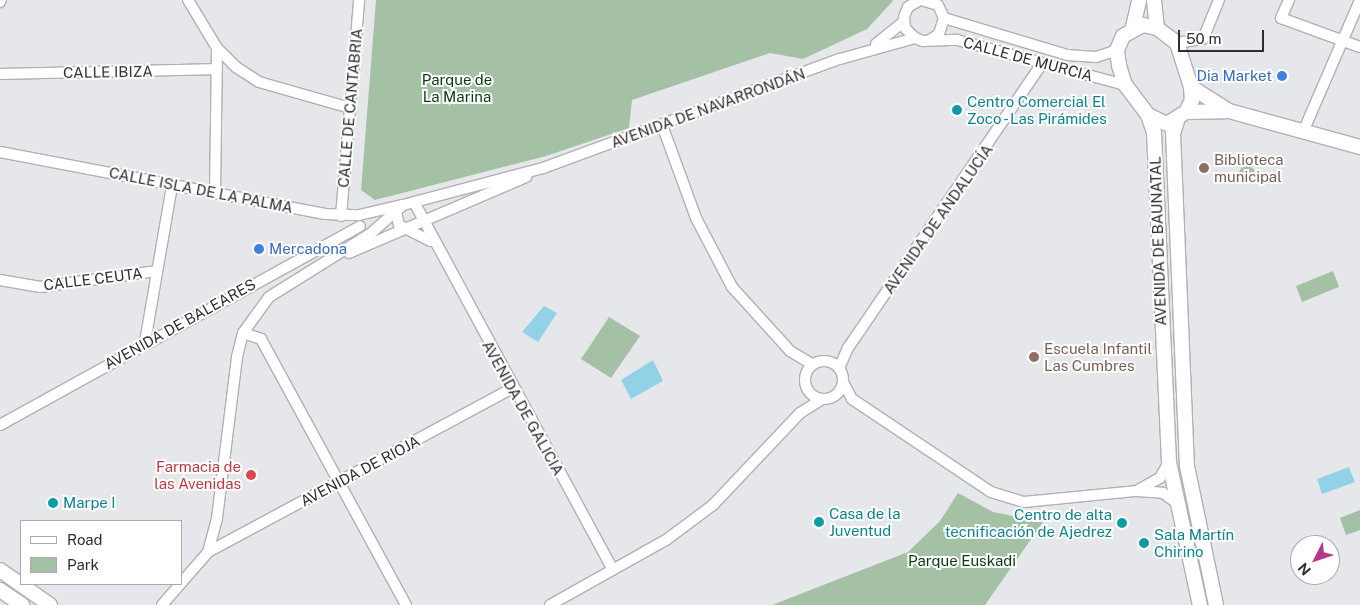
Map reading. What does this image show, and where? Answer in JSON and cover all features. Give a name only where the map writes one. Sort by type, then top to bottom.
[{"type":"main road","points":[[1139,0],[1133,27],[1117,50],[1125,84],[1148,115],[1162,123],[1181,116],[1229,111]]},
{"type":"main road","points":[[1154,0],[1157,28]]},
{"type":"main road","points":[[1133,27],[1157,28],[1177,43],[1191,87],[1192,100],[1181,116]]},
{"type":"main road","points":[[1191,87],[1229,111],[1360,147]]},
{"type":"main road","name":"AVENIDA DE BAUNATAL","points":[[1148,115],[1154,132],[1169,462],[1200,605]]},
{"type":"main road","name":"AVENIDA DE BAUNATAL","points":[[1181,116],[1173,138],[1187,466],[1216,605]]},
{"type":"main road","points":[[0,570],[20,584]]},
{"type":"main road","points":[[21,585],[50,605]]},
{"type":"main road","points":[[0,590],[22,605]]},
{"type":"street","points":[[188,0],[217,48],[259,82],[350,108]]},
{"type":"street","name":"CALLE DE CANTABRIA","points":[[341,216],[358,0]]},
{"type":"street","points":[[920,0],[937,2],[944,18],[939,34],[930,40],[915,38],[904,21],[908,7],[920,0]]},
{"type":"street","points":[[1177,43],[1203,39],[1219,0]]},
{"type":"street","points":[[1289,0],[1281,18],[1360,47]]},
{"type":"street","points":[[1303,132],[1360,0]]},
{"type":"street","name":"CALLE DE MURCIA","points":[[944,18],[1067,55],[1096,57],[1117,50]]},
{"type":"street","name":"AVENIDA DE NAVARRONDÁN","points":[[872,48],[904,21]]},
{"type":"street","name":"AVENIDA DE NAVARRONDÁN","points":[[309,270],[543,168],[872,48],[915,38]]},
{"type":"street","name":"CALLE DE MURCIA","points":[[930,40],[957,40],[1042,64],[1125,84]]},
{"type":"street","points":[[215,193],[217,48]]},
{"type":"street","name":"AVENIDA DE ANDALUCÍA","points":[[840,368],[848,348],[1042,64]]},
{"type":"street","name":"CALLE IBIZA","points":[[0,74],[217,69]]},
{"type":"street","points":[[662,125],[696,218],[732,288],[790,350],[805,375],[806,389],[800,413]]},
{"type":"street","name":"CALLE ISLA DE LA PALMA","points":[[0,152],[341,216],[399,208]]},
{"type":"street","name":"AVENIDA DE NAVARRONDÁN","points":[[208,552],[244,332],[269,297],[309,270],[370,234],[399,208],[414,202],[543,168]]},
{"type":"street","points":[[145,342],[172,185]]},
{"type":"street","name":"AVENIDA DE GALICIA","points":[[414,202],[422,221],[511,389],[613,570]]},
{"type":"street","points":[[399,208],[399,225],[405,228]]},
{"type":"street","name":"AVENIDA DE BALEARES","points":[[0,424],[145,342],[360,226]]},
{"type":"street","name":"AVENIDA DE GALICIA","points":[[405,228],[423,233],[435,245]]},
{"type":"street","name":"CALLE CEUTA","points":[[0,280],[40,287],[157,271]]},
{"type":"street","points":[[244,332],[261,339],[406,605]]},
{"type":"street","name":"AVENIDA DE ANDALUCÍA","points":[[826,361],[848,348]]},
{"type":"street","points":[[790,350],[812,364],[826,361],[840,368],[843,382],[852,399]]},
{"type":"street","points":[[805,375],[812,364]]},
{"type":"street","points":[[834,397],[843,382]]},
{"type":"street","name":"AVENIDA DE RIOJA","points":[[208,552],[340,483],[511,389]]},
{"type":"street","points":[[806,389],[822,399]]},
{"type":"street","points":[[550,605],[613,570],[713,504],[800,413],[822,399],[834,397],[852,399],[991,492],[1024,502],[1137,491],[1163,493],[1177,503]]},
{"type":"street","points":[[1137,491],[1160,478],[1169,462]]},
{"type":"street","points":[[182,582],[208,552]]},
{"type":"street","points":[[162,605],[179,585]]},
{"type":"green space","name":"Parque de La Marina","points":[[376,0],[893,1],[867,29],[803,59],[770,53],[632,100],[629,128],[546,156],[375,200],[361,190]]},
{"type":"green space","points":[[1244,166],[1250,166],[1255,171],[1253,180],[1244,182],[1239,177],[1239,171]]},
{"type":"green space","points":[[1333,271],[1339,287],[1302,302],[1296,286]]},
{"type":"green space","points":[[609,317],[640,336],[611,378],[581,359]]},
{"type":"green space","name":"Parque Euskadi","points":[[958,493],[993,512],[1043,522],[985,605],[772,605],[908,552],[940,521]]},
{"type":"green space","points":[[1360,510],[1360,530],[1346,535],[1340,518]]},
{"type":"water","points":[[544,306],[557,313],[538,342],[522,332]]},
{"type":"water","points":[[653,360],[663,381],[631,399],[621,380]]},
{"type":"water","points":[[1349,467],[1355,482],[1322,494],[1317,479]]},
{"type":"place","name":"Dia Market","points":[[1282,76]]},
{"type":"place","name":"Centro Comercial El Zoco - Las Pirámides","points":[[957,110]]},
{"type":"place","name":"Biblioteca municipal","points":[[1204,168]]},
{"type":"place","name":"Mercadona","points":[[259,249]]},
{"type":"place","name":"Escuela Infantil Las Cumbres","points":[[1034,357]]},
{"type":"place","name":"Farmacia de las Avenidas","points":[[251,475]]},
{"type":"place","name":"Marpe I","points":[[53,503]]},
{"type":"place","name":"Casa de la Juventud","points":[[819,522]]},
{"type":"place","name":"Centro de alta tecnificación de Ajedrez","points":[[1122,523]]},
{"type":"place","name":"Sala Martín Chirino","points":[[1144,543]]}]
